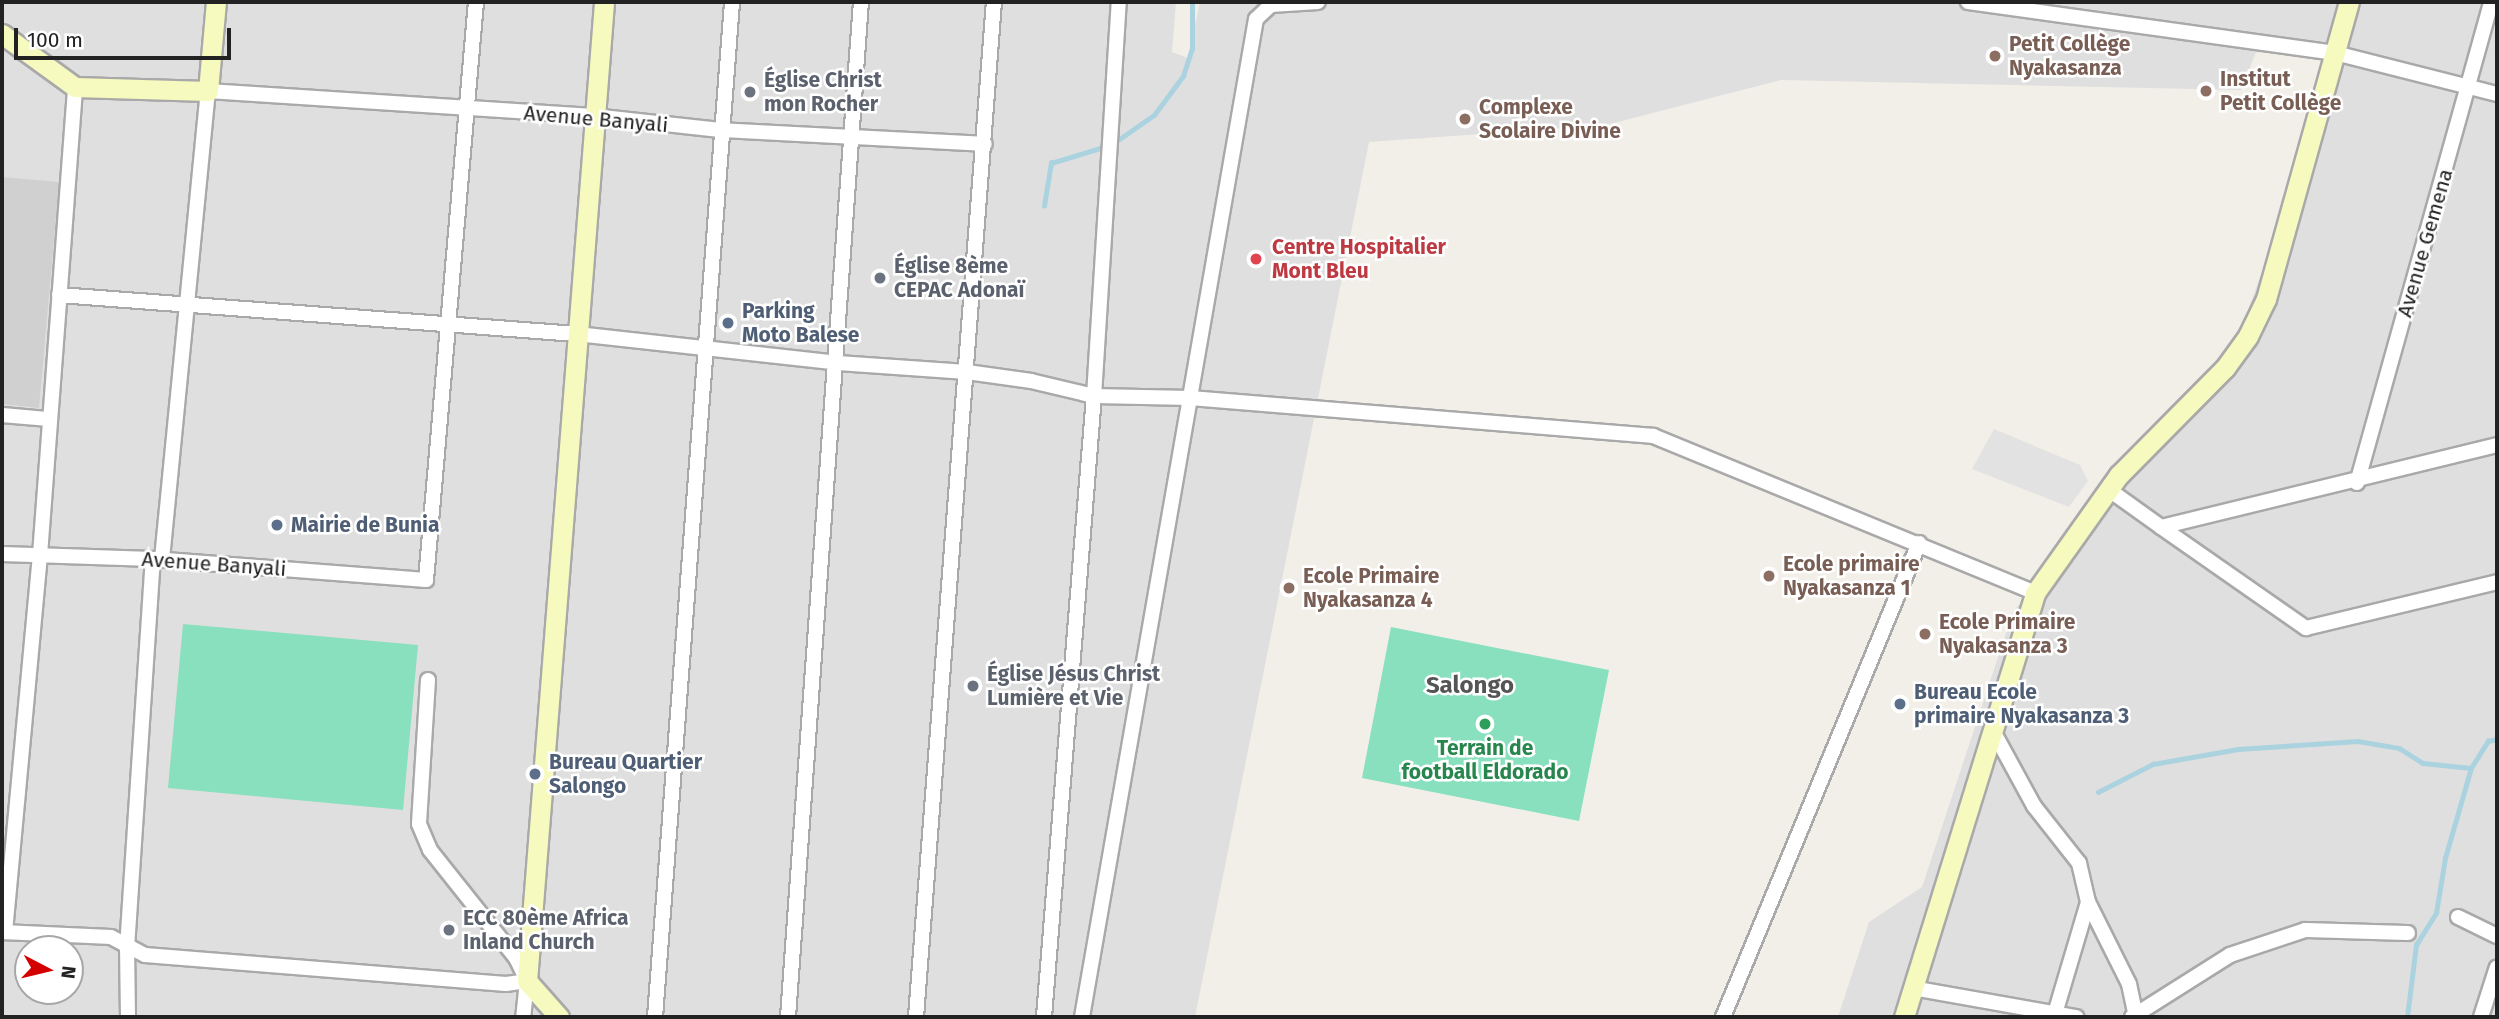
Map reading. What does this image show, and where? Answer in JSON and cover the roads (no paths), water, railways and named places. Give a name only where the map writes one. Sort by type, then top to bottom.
[{"type":"street","points":[[128,1017],[127,948],[157,559],[188,306],[216,2]]},
{"type":"street","points":[[447,324],[476,2]]},
{"type":"street","points":[[523,1017],[604,2]]},
{"type":"street","points":[[655,1017],[709,350],[720,130],[732,2]]},
{"type":"street","points":[[788,1017],[838,363],[850,137],[862,2]]},
{"type":"street","points":[[916,1017],[994,2]]},
{"type":"street","points":[[1044,1017],[1094,396],[1119,2]]},
{"type":"street","points":[[1082,1017],[1256,19],[1271,5],[1318,2]]},
{"type":"street","points":[[1968,2],[2335,53],[2497,94]]},
{"type":"street","points":[[1904,1017],[2035,593],[2108,489],[2225,368],[2248,336],[2266,299],[2349,2]]},
{"type":"street","name":"Avenue Gemena","points":[[2357,483],[2491,2]]},
{"type":"street","points":[[2,34],[75,87],[208,90]]},
{"type":"street","points":[[75,87],[48,419],[40,555],[3,932],[111,937],[127,948],[187,958],[506,984],[527,981]]},
{"type":"street","name":"Avenue Banyali","points":[[208,90],[593,116],[720,130],[985,144]]},
{"type":"street","points":[[59,295],[577,334],[838,363],[967,372],[1031,380],[1094,396],[1191,398],[1653,436],[1919,543],[2035,593]]},
{"type":"street","name":"Avenue Banyali","points":[[2,554],[157,559],[426,580],[447,324]]},
{"type":"street","points":[[2,415],[48,419]]},
{"type":"street","points":[[2161,527],[2357,483],[2497,445]]},
{"type":"street","points":[[2108,489],[2306,628],[2497,582]]},
{"type":"street","points":[[1723,1017],[1919,543]]},
{"type":"street","points":[[428,680],[419,824],[430,850],[516,958],[527,981],[559,1017]]},
{"type":"street","points":[[1992,729],[2034,806],[2079,863],[2088,902],[2129,984],[2134,1017],[2163,994],[2230,955],[2305,930],[2408,933]]},
{"type":"street","points":[[2055,1016],[2088,902]]},
{"type":"street","points":[[2458,917],[2497,936]]},
{"type":"street","points":[[2481,1017],[2497,967]]},
{"type":"street","points":[[1913,988],[2055,1016],[2076,1017]]},
{"type":"waterway","points":[[1118,140],[1154,115],[1183,76],[1192,49],[1192,2]]},
{"type":"waterway","points":[[1044,206],[1051,163],[1104,147]]},
{"type":"waterway","points":[[2407,1017],[2416,945],[2436,913],[2445,858],[2471,768],[2488,741],[2497,739]]},
{"type":"waterway","points":[[2098,792],[2153,764],[2238,749],[2358,741],[2399,748],[2423,763],[2471,768]]},
{"type":"place","name":"Petit Collège Nyakasanza","points":[[1995,56]]},
{"type":"place","name":"Institut Petit Collège","points":[[2206,91]]},
{"type":"place","name":"Église Christ mon Rocher","points":[[750,92]]},
{"type":"place","name":"Complexe Scolaire Divine","points":[[1465,119]]},
{"type":"place","name":"Centre Hospitalier Mont Bleu","points":[[1256,259]]},
{"type":"place","name":"Église 8ème CEPAC Adonaï","points":[[880,278]]},
{"type":"place","name":"Parking Moto Balese","points":[[728,323]]},
{"type":"place","name":"Mairie de Bunia","points":[[277,525]]},
{"type":"place","name":"Ecole primaire Nyakasanza 1","points":[[1769,576]]},
{"type":"place","name":"Ecole Primaire Nyakasanza 4","points":[[1289,588]]},
{"type":"place","name":"Ecole Primaire Nyakasanza 3","points":[[1925,634]]},
{"type":"place","name":"Église Jésus Christ Lumière et Vie","points":[[973,686]]},
{"type":"place","name":"Bureau Ecole primaire Nyakasanza 3","points":[[1900,704]]},
{"type":"place","name":"Terrain de football Eldorado","points":[[1485,724]]},
{"type":"place","name":"Bureau Quartier Salongo","points":[[535,774]]},
{"type":"place","name":"ECC 80ème Africa Inland Church","points":[[449,930]]},
{"type":"district","name":"Salongo","points":[[1470,686]]}]
